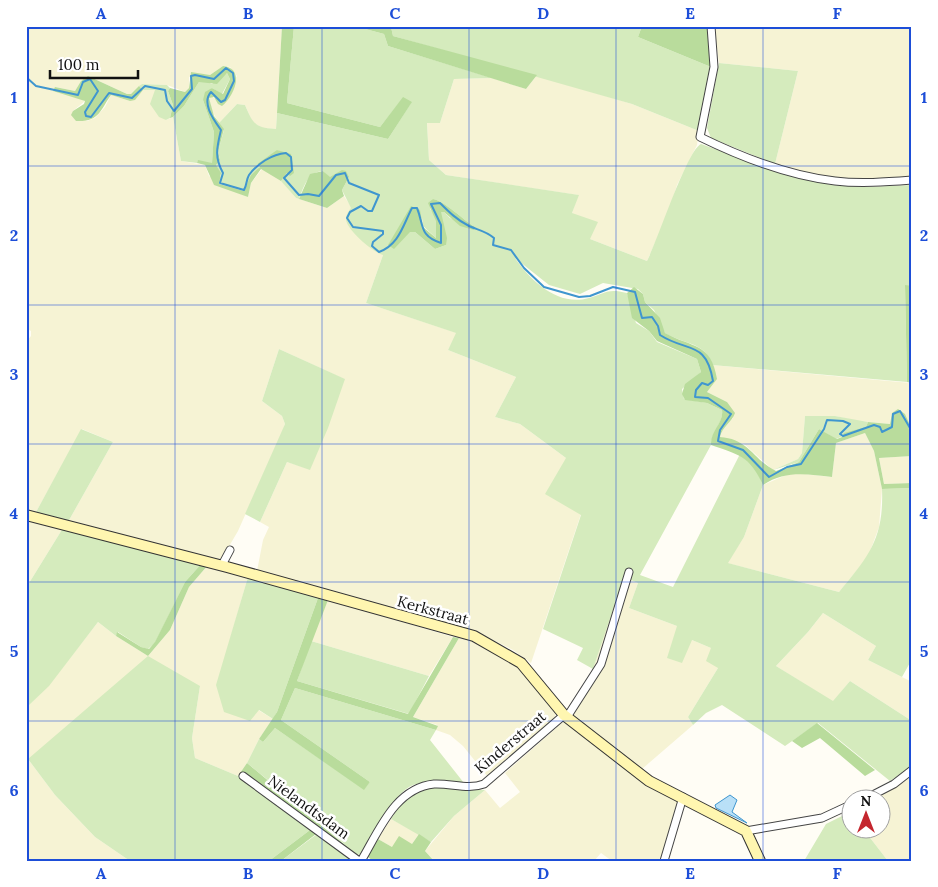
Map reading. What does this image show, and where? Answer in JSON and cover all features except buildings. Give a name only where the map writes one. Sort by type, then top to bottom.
[{"type":"street","points":[[711,26],[714,67],[700,137],[772,165],[821,179],[861,183],[912,180]]},
{"type":"street","name":"Kerkstraat","points":[[26,515],[222,566],[474,636],[521,663],[565,716],[649,781],[746,831]]},
{"type":"street","points":[[222,566],[230,550]]},
{"type":"street","name":"Kinderstraat","points":[[360,861],[397,803],[407,792],[435,784],[475,787],[484,784],[565,716],[601,664],[629,572]]},
{"type":"street","points":[[882,790],[894,784],[912,770]]},
{"type":"street","name":"Nielandtsdam","points":[[243,776],[360,861]]},
{"type":"street","points":[[664,861],[683,797]]},
{"type":"street","points":[[760,861],[746,831],[822,818],[840,810]]},
{"type":"shaded area","points":[[26,26],[282,26],[276,129],[263,128],[253,123],[245,105],[237,104],[219,123],[212,111],[209,98],[211,96],[218,101],[237,76],[230,67],[223,66],[210,75],[202,74],[189,77],[189,88],[185,92],[167,85],[142,84],[131,94],[127,94],[88,76],[81,81],[75,91],[55,87],[85,101],[73,111],[87,121],[95,118],[105,107],[111,95],[130,101],[143,90],[155,90],[166,120],[173,117],[181,161],[205,165],[209,176],[248,197],[251,183],[262,169],[278,177],[296,198],[327,208],[344,196],[383,255],[366,303],[457,333],[448,350],[516,377],[495,417],[520,424],[566,458],[581,514],[531,663],[513,650],[473,630],[257,571],[263,540],[269,527],[260,522],[287,462],[310,469],[344,379],[279,349],[262,401],[282,416],[285,424],[238,531],[221,560],[68,522],[113,442],[82,429],[35,514],[26,512],[26,342],[31,336],[31,331],[26,328]]},
{"type":"shaded area","points":[[714,26],[912,26],[912,177],[837,180],[775,164],[798,71],[719,63]]},
{"type":"shaded area","points":[[537,75],[632,104],[699,131],[697,145],[677,185],[669,211],[647,261],[590,239],[572,213],[578,195],[446,175],[429,160],[427,122],[440,123],[454,79],[492,78],[526,89]]},
{"type":"shaded area","points":[[712,365],[911,383],[912,424],[910,425],[905,414],[891,415],[890,424],[858,421],[835,416],[805,416],[802,453],[798,459],[773,470],[744,444],[720,437],[722,431],[733,418],[727,402],[707,392],[714,383],[716,376]]},
{"type":"shaded area","points":[[865,433],[874,451],[882,489],[879,527],[868,557],[839,592],[727,563],[744,537],[763,485],[786,475],[796,473],[832,477],[836,443]]},
{"type":"shaded area","points":[[912,456],[912,483],[884,484],[879,458]]},
{"type":"shaded area","points":[[26,518],[63,528],[26,588]]},
{"type":"shaded area","points":[[208,565],[248,577],[217,685],[273,719],[259,739],[247,763],[238,776],[195,758],[192,738],[200,686],[28,759],[55,795],[95,837],[130,861],[26,861],[26,708],[48,686],[98,622],[148,656],[170,630],[189,587]]},
{"type":"shaded area","points":[[623,577],[638,583],[629,608],[677,626],[692,640],[711,648],[718,668],[688,717],[693,725],[642,769],[567,711],[593,669]]},
{"type":"shaded area","points":[[328,600],[453,637],[429,676],[311,641]]},
{"type":"shaded area","points":[[823,613],[876,646],[868,660],[912,682],[912,721],[850,681],[833,702],[776,666]]},
{"type":"shaded area","points":[[459,638],[473,640],[519,666],[556,713],[554,719],[488,777],[463,746],[450,735],[436,730],[437,725],[413,717]]},
{"type":"shaded area","points":[[563,722],[566,722],[635,777],[678,801],[662,861],[612,861],[601,853],[594,861],[434,861],[425,851],[454,816],[485,790],[500,808],[520,792],[505,773]]},
{"type":"shaded area","points":[[912,777],[912,860],[888,861],[872,840],[890,840],[890,790]]},
{"type":"shaded area","points":[[391,819],[419,834],[412,844],[392,847],[378,839]]},
{"type":"green space","points":[[282,26],[294,26],[287,103],[380,127],[403,97],[412,102],[388,139],[277,113]]},
{"type":"green space","points":[[294,26],[354,26],[384,34],[388,46],[492,78],[454,79],[440,123],[427,123],[429,160],[446,175],[579,195],[572,213],[598,222],[590,239],[647,261],[688,162],[701,144],[760,165],[831,185],[868,187],[912,185],[912,286],[905,286],[907,382],[712,365],[705,352],[693,344],[665,333],[654,310],[645,302],[643,294],[638,289],[603,283],[580,294],[549,285],[515,258],[537,283],[546,290],[567,299],[589,298],[611,291],[627,293],[636,323],[649,331],[657,342],[697,359],[701,372],[682,389],[684,399],[707,403],[722,410],[721,419],[713,435],[711,445],[640,575],[673,587],[740,454],[755,468],[763,485],[744,537],[728,563],[839,592],[859,568],[873,545],[880,521],[882,489],[912,488],[912,659],[902,677],[868,660],[876,646],[823,613],[776,666],[833,701],[850,681],[912,721],[912,766],[890,781],[818,723],[785,746],[722,705],[706,713],[693,725],[688,717],[718,668],[706,661],[711,648],[692,640],[682,663],[667,658],[677,626],[629,608],[638,583],[624,577],[593,669],[577,660],[583,648],[543,629],[581,515],[545,494],[566,458],[520,424],[495,417],[516,377],[448,350],[456,333],[366,303],[383,255],[363,242],[346,221],[351,208],[342,190],[349,177],[330,178],[323,171],[318,172],[307,180],[299,199],[296,198],[281,181],[287,173],[278,150],[257,164],[260,167],[244,191],[227,187],[218,182],[221,175],[216,165],[220,159],[218,152],[224,130],[219,123],[237,104],[245,105],[255,123],[263,127],[276,129],[277,113],[388,139],[411,103],[403,98],[380,127],[287,103]],"holes":[[[433,199],[438,200],[475,227],[450,218],[444,212],[440,212],[446,245],[435,249],[415,232],[409,232],[404,237],[389,244],[394,236],[422,218],[423,226],[436,238],[437,223],[430,209]]]},
{"type":"green space","points":[[354,26],[391,27],[393,36],[537,75],[526,89],[388,46],[384,34]]},
{"type":"green space","points":[[388,26],[642,26],[638,37],[711,67],[699,131],[632,104],[393,36],[391,27]]},
{"type":"green space","points":[[642,26],[709,26],[711,67],[638,37]]},
{"type":"green space","points":[[719,63],[798,71],[775,164],[711,138],[707,128]]},
{"type":"green space","points":[[223,66],[230,68],[234,72],[236,83],[234,90],[222,106],[218,104],[214,97],[209,98],[214,116],[224,129],[218,152],[220,160],[216,165],[221,173],[219,184],[244,191],[251,175],[260,167],[257,164],[277,150],[291,154],[294,173],[290,176],[287,173],[281,181],[261,169],[251,183],[248,197],[214,185],[205,165],[197,163],[198,160],[212,163],[214,132],[203,100],[205,92],[212,88],[223,94],[230,79],[227,73],[217,84],[199,82],[184,106],[170,118],[173,105],[168,91],[170,88],[185,92],[189,88],[191,72],[210,75]]},
{"type":"green space","points":[[227,73],[230,79],[222,94],[212,88],[203,100],[214,132],[212,164],[198,161],[197,163],[181,161],[173,117],[184,106],[199,82],[205,81],[212,84]]},
{"type":"green space","points":[[88,76],[127,94],[131,94],[139,86],[143,90],[135,100],[130,101],[111,95],[95,117],[84,121],[76,121],[71,115],[85,101],[53,91],[55,87],[75,91],[81,81]]},
{"type":"green space","points":[[142,84],[167,85],[170,88],[168,91],[173,105],[170,118],[166,120],[159,117],[150,104],[155,90],[143,90],[139,86]]},
{"type":"green space","points":[[342,170],[346,171],[349,177],[342,190],[344,196],[327,208],[299,199],[310,174],[323,171],[330,177]]},
{"type":"green space","points":[[433,199],[443,203],[475,227],[474,230],[460,226],[444,212],[441,212],[447,238],[446,245],[435,249],[415,232],[410,232],[394,249],[388,245],[411,206],[420,210],[423,227],[436,238],[436,221],[428,203]]},
{"type":"green space","points":[[905,285],[912,286],[912,383],[907,382]]},
{"type":"green space","points":[[634,287],[643,294],[645,302],[660,318],[665,333],[692,344],[705,352],[710,358],[717,379],[707,392],[727,402],[735,413],[720,437],[730,439],[745,446],[762,462],[776,471],[799,462],[819,429],[837,439],[842,437],[844,433],[866,427],[868,422],[890,424],[892,413],[898,409],[905,414],[910,425],[912,424],[912,456],[879,458],[884,484],[912,483],[912,488],[882,489],[874,451],[865,433],[836,443],[832,477],[796,474],[771,480],[763,485],[748,462],[736,454],[711,445],[711,440],[721,419],[722,410],[707,403],[685,400],[682,394],[685,384],[701,372],[697,359],[657,341],[649,331],[632,318],[627,293]]},
{"type":"green space","points":[[279,349],[345,379],[328,428],[310,470],[287,462],[260,522],[245,514],[285,424],[282,416],[262,401]]},
{"type":"green space","points":[[805,416],[835,416],[868,422],[866,427],[836,439],[819,429],[799,462],[773,470],[798,459],[802,453]]},
{"type":"green space","points":[[81,429],[113,442],[68,522],[35,514]]},
{"type":"green space","points":[[63,528],[202,563],[185,582],[155,643],[148,649],[141,647],[118,632],[116,636],[98,622],[49,686],[26,708],[26,588]]},
{"type":"green space","points":[[202,563],[208,565],[189,587],[170,630],[148,656],[116,636],[117,632],[141,647],[149,649],[155,642],[185,582]]},
{"type":"green space","points":[[248,577],[318,598],[273,719],[259,710],[250,721],[224,712],[216,685]]},
{"type":"green space","points":[[318,598],[328,600],[297,681],[408,714],[453,637],[459,638],[413,717],[438,726],[436,730],[295,688],[281,720],[370,782],[364,790],[275,728],[263,742],[259,739],[277,712]]},
{"type":"green space","points":[[311,641],[429,676],[409,714],[297,681]]},
{"type":"green space","points":[[148,656],[200,686],[192,738],[195,758],[238,776],[310,830],[269,861],[130,861],[95,837],[55,795],[28,759]]},
{"type":"green space","points":[[295,688],[436,730],[430,740],[464,783],[445,781],[425,782],[406,789],[384,815],[361,854],[356,855],[326,827],[247,763],[259,739],[263,742],[275,728],[364,789],[370,782],[281,720]]},
{"type":"green space","points":[[817,723],[875,770],[865,776],[820,738],[802,748],[792,741]]},
{"type":"green space","points":[[247,763],[351,850],[344,856],[316,834],[281,861],[269,861],[310,830],[238,776]]},
{"type":"green space","points":[[434,787],[485,790],[454,816],[431,842],[391,819],[399,807],[409,798]]},
{"type":"green space","points":[[840,817],[840,840],[872,840],[888,861],[804,861],[826,824]]},
{"type":"green space","points":[[317,834],[344,856],[347,854],[354,861],[281,861]]},
{"type":"green space","points":[[419,834],[431,842],[425,851],[434,861],[373,861],[368,857],[378,839],[392,847],[399,836],[412,844]]},
{"type":"water","points":[[730,795],[737,800],[732,812],[747,823],[716,808],[715,805]]},
{"type":"waterway","points":[[26,77],[36,86],[78,95],[83,82],[90,79],[98,91],[85,112],[86,116],[91,117],[109,93],[132,98],[145,86],[165,90],[167,101],[174,111],[192,89],[191,76],[195,75],[214,79],[226,68],[233,73],[234,81],[225,100],[221,102],[211,92],[207,101],[210,111],[221,130],[217,152],[218,162],[223,173],[220,183],[244,190],[249,175],[256,167],[265,160],[286,153],[291,157],[292,170],[284,178],[299,195],[319,196],[336,175],[345,173],[349,183],[379,195],[372,211],[368,211],[361,206],[350,212],[347,218],[353,227],[383,231],[383,234],[373,242],[372,246],[379,252],[386,249],[396,239],[412,208],[417,208],[423,229],[429,237],[441,243],[441,225],[431,204],[440,203],[461,221],[494,238],[493,245],[511,250],[524,268],[544,287],[579,297],[590,296],[613,287],[635,292],[642,318],[652,317],[658,326],[660,335],[694,349],[706,359],[713,381],[708,385],[702,383],[696,390],[695,397],[708,398],[731,414],[720,430],[718,441],[743,450],[769,477],[787,467],[801,464],[824,429],[827,420],[843,421],[850,424],[840,434],[843,436],[874,425],[880,427],[882,432],[892,427],[893,414],[900,411],[910,428],[912,427]]}]
